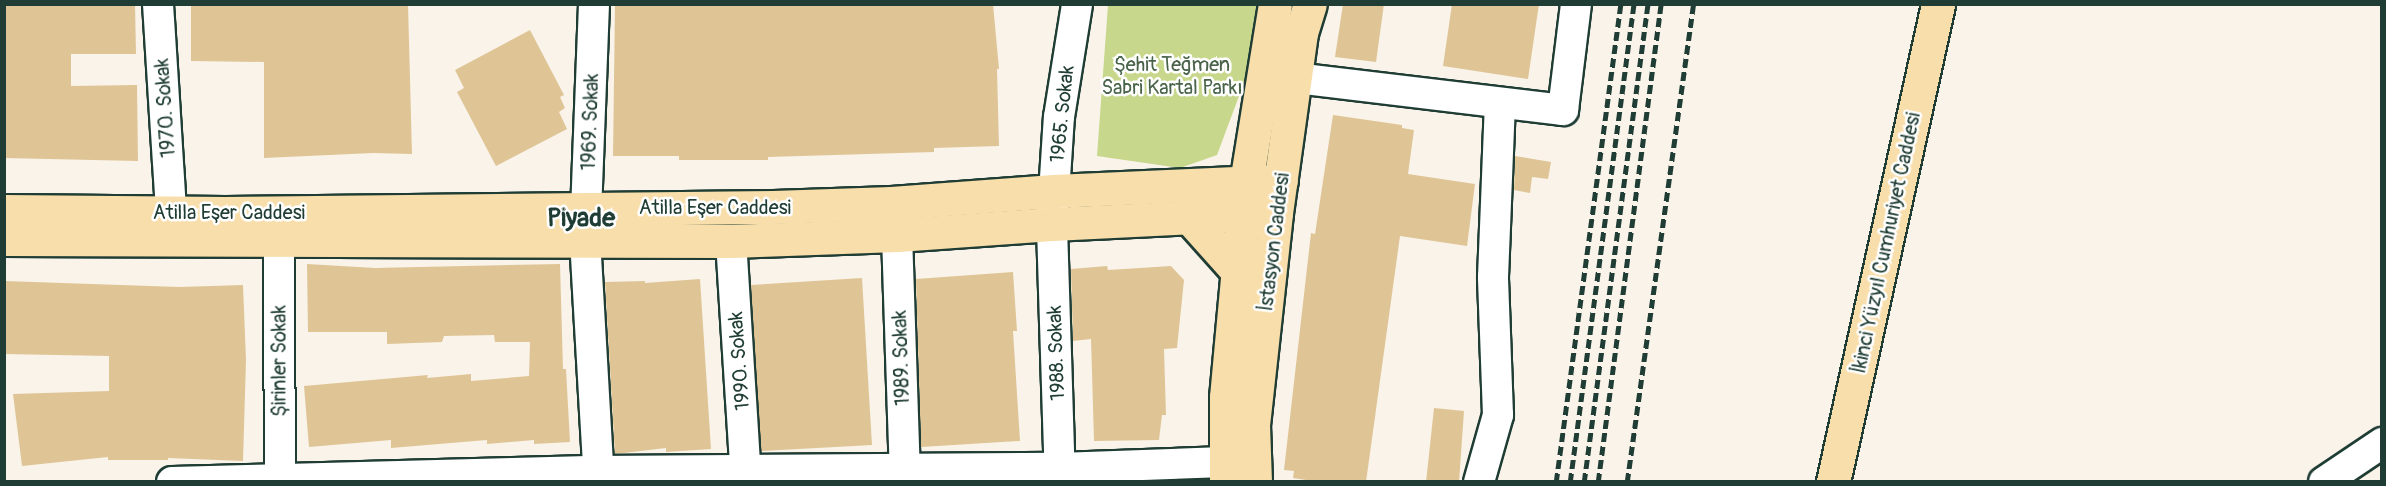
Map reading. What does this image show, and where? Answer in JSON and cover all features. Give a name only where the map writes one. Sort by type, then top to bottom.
[{"type":"main road","name":"İstasyon Caddesi","points":[[1225,472],[1226,397],[1246,183],[1275,4]]},
{"type":"main road","name":"İstasyon Caddesi","points":[[1255,482],[1253,425],[1276,213],[1301,33],[1310,4]]},
{"type":"main road","name":"İkinci Yüzyıl Cumhuriyet Caddesi","points":[[1833,482],[1938,4]]},
{"type":"main road","name":"Atilla Eşer Caddesi","points":[[4,239],[279,241],[586,223],[1054,191],[1281,181]]},
{"type":"main road","name":"Atilla Eşer Caddesi","points":[[4,211],[171,212],[586,223],[731,241],[897,235],[1052,224],[1276,213]]},
{"type":"main road","points":[[1189,218],[1239,273]]},
{"type":"street","name":"1970. Sokak","points":[[158,4],[171,212]]},
{"type":"street","name":"1969. Sokak","points":[[594,4],[586,223],[598,476]]},
{"type":"street","name":"1965. Sokak","points":[[1052,224],[1059,117],[1077,4]]},
{"type":"street","points":[[1295,78],[1563,110],[1576,4]]},
{"type":"street","points":[[1479,482],[1498,415],[1493,277],[1500,103]]},
{"type":"street","name":"1988. Sokak","points":[[1052,224],[1059,475]]},
{"type":"street","name":"1989. Sokak","points":[[897,235],[905,475]]},
{"type":"street","name":"Şirinler Sokak","points":[[279,241],[280,480]]},
{"type":"street","name":"1990. Sokak","points":[[731,241],[746,476]]},
{"type":"street","points":[[2324,482],[2382,443]]},
{"type":"street","points":[[172,482],[598,476],[1059,475],[1225,472]]},
{"type":"green space","name":"Şehit Teğmen Sabri Kartal Parkı","points":[[1108,5],[1258,5],[1245,80],[1217,155],[1180,168],[1097,156]]},
{"type":"building","points":[[4,4],[135,4],[136,54],[71,54],[71,86],[137,85],[138,161],[4,158]]},
{"type":"building","points":[[191,4],[408,4],[412,154],[373,153],[264,158],[264,62],[191,61]]},
{"type":"building","points":[[615,4],[993,4],[999,69],[997,69],[999,146],[934,148],[934,152],[768,157],[768,160],[679,160],[679,156],[613,156]]},
{"type":"building","points":[[1343,4],[1384,4],[1376,62],[1335,57]]},
{"type":"building","points":[[1452,4],[1539,4],[1528,79],[1443,66]]},
{"type":"building","points":[[530,30],[564,95],[560,97],[565,108],[559,112],[567,129],[496,166],[457,92],[464,88],[455,70]]},
{"type":"building","points":[[1333,115],[1402,125],[1402,128],[1414,130],[1408,174],[1475,184],[1467,246],[1400,236],[1366,482],[1319,482],[1293,478],[1294,471],[1284,470],[1311,233],[1315,234]]},
{"type":"building","points":[[1515,156],[1551,162],[1548,179],[1532,177],[1530,193],[1514,190]]},
{"type":"building","points":[[307,264],[375,268],[560,264],[563,369],[566,369],[570,442],[534,444],[534,440],[487,444],[487,440],[391,448],[391,440],[309,447],[304,386],[428,375],[427,378],[471,374],[471,381],[529,376],[530,342],[495,342],[494,335],[444,336],[442,342],[387,344],[387,332],[308,332]]},
{"type":"building","points":[[1107,266],[1108,270],[1171,266],[1184,280],[1177,348],[1164,349],[1166,415],[1162,415],[1159,440],[1094,441],[1091,339],[1073,341],[1071,269]]},
{"type":"building","points":[[1013,272],[1017,331],[1013,331],[1020,441],[921,447],[916,279]]},
{"type":"building","points":[[862,278],[872,445],[761,451],[751,285]]},
{"type":"building","points":[[700,279],[711,449],[666,452],[666,448],[615,454],[605,282],[645,281],[645,283]]},
{"type":"building","points":[[4,281],[179,287],[243,285],[246,360],[243,461],[168,458],[168,460],[108,460],[108,457],[22,466],[13,394],[109,391],[109,356],[4,354]]},
{"type":"building","points":[[1434,408],[1464,411],[1459,482],[1426,482]]},
{"type":"railway","points":[[1556,482],[1621,4]]},
{"type":"railway","points":[[1570,482],[1634,4]]},
{"type":"railway","points":[[1584,482],[1648,4]]},
{"type":"railway","points":[[1598,482],[1661,4]]},
{"type":"railway","points":[[1627,482],[1693,4]]},
{"type":"district","name":"Piyade","points":[[581,219]]}]
